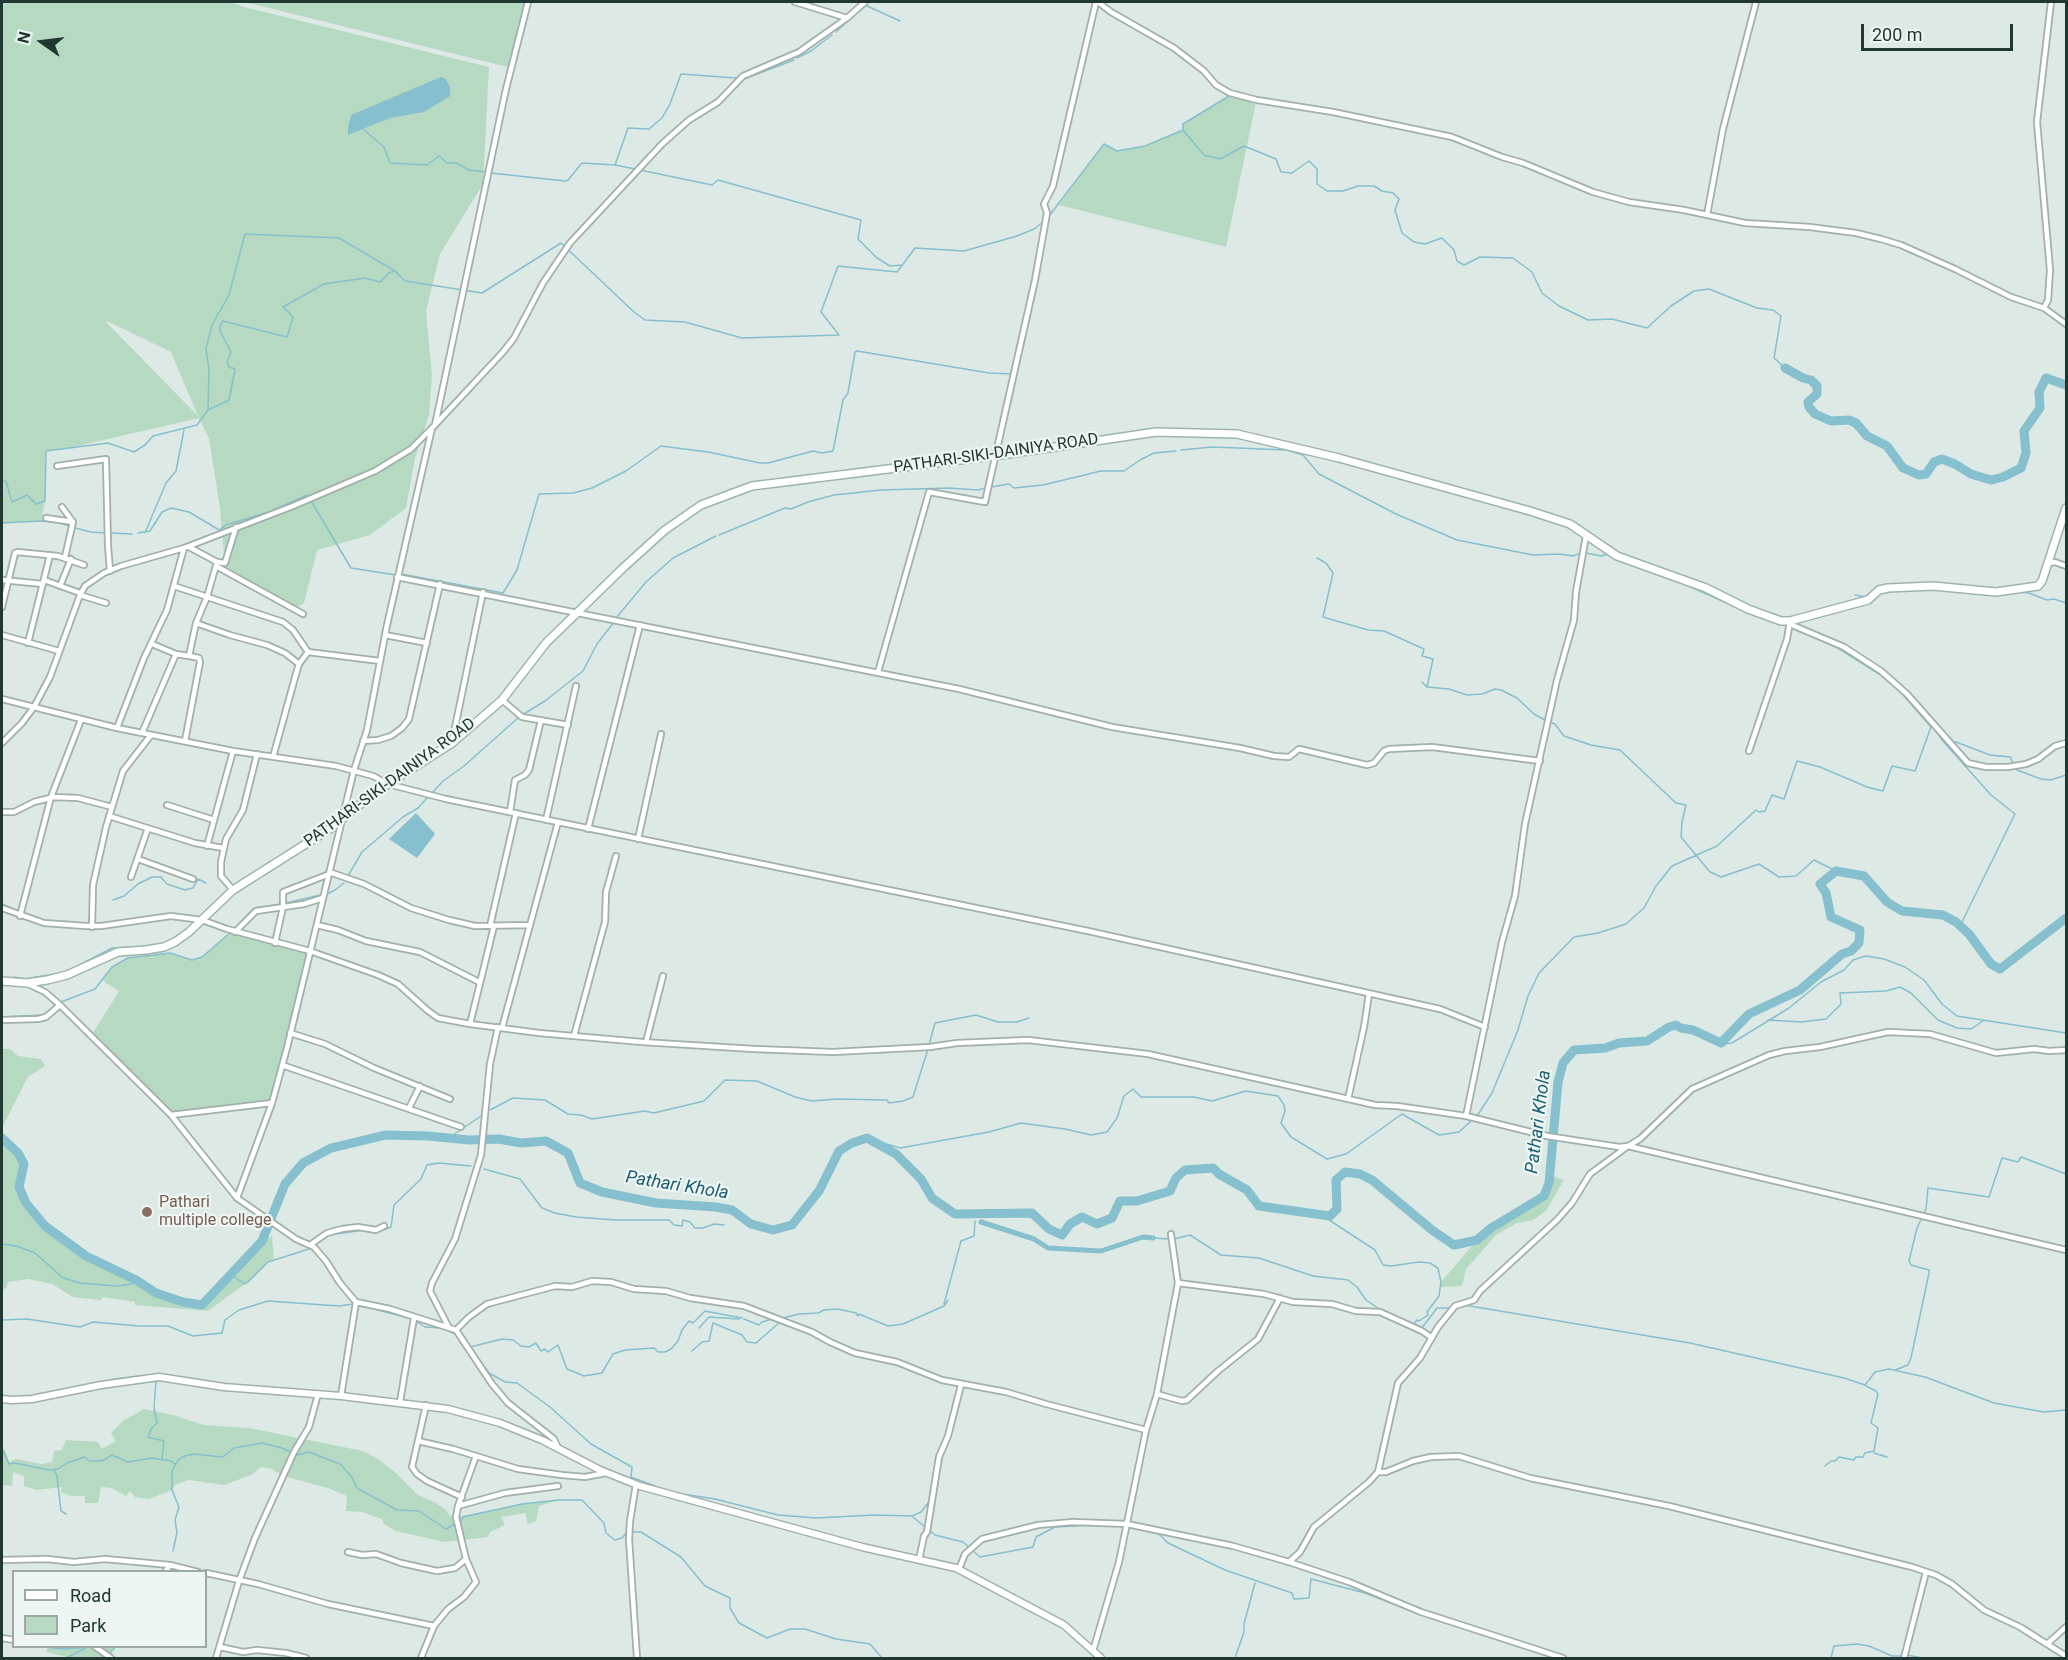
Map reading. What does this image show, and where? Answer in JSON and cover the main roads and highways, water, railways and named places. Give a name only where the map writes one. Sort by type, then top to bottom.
[{"type":"main road","name":"PATHARI-SIKI-DAINIYA ROAD","points":[[2,981],[27,983],[67,975],[118,952],[164,947],[182,937],[233,890],[331,828],[388,784],[452,743],[502,699],[546,643],[665,530],[701,505],[752,486],[1156,432],[1238,434],[1339,458],[1570,524],[1617,556],[1706,588],[1748,609],[1781,621],[1790,621],[1868,600],[1879,590],[1888,588],[1933,586],[1996,592],[2038,586],[2049,563],[2067,508]]},
{"type":"water","points":[[441,77],[446,79],[450,87],[450,96],[424,112],[390,118],[348,135],[351,115]]},
{"type":"water","points":[[416,813],[435,834],[417,858],[389,839]]},
{"type":"waterway","points":[[836,32],[865,5],[900,21]]},
{"type":"waterway","points":[[797,58],[811,51],[832,35]]},
{"type":"waterway","points":[[744,79],[794,60]]},
{"type":"waterway","points":[[491,173],[565,181],[582,163],[615,165],[628,128],[649,129],[662,118],[681,74],[736,78]]},
{"type":"waterway","points":[[1183,129],[1183,124],[1229,96]]},
{"type":"waterway","points":[[363,129],[384,147],[390,163],[427,165],[439,156],[447,163],[456,163],[469,170],[486,172]]},
{"type":"waterway","points":[[1049,216],[1104,144],[1117,151],[1145,146],[1183,130],[1204,155],[1220,159],[1244,146],[1276,159],[1281,172],[1292,173],[1309,161],[1317,169],[1317,184],[1327,191],[1374,186],[1382,191],[1393,193],[1399,199],[1395,210],[1402,233],[1414,242],[1425,244],[1442,238],[1454,250],[1457,261],[1464,265],[1480,257],[1513,258],[1532,272],[1542,293],[1559,306],[1588,320],[1612,319],[1647,328],[1671,306],[1694,291],[1709,289],[1757,308],[1773,310],[1781,316],[1774,358],[1784,367]]},
{"type":"waterway","points":[[615,165],[635,169]]},
{"type":"waterway","points":[[640,170],[712,185],[718,180],[861,220],[858,239],[877,258],[890,266],[903,265]]},
{"type":"waterway","points":[[208,410],[229,400],[235,369],[229,367],[227,362],[231,352],[220,331],[223,321],[287,337],[293,317],[283,307],[324,284],[365,278],[380,282],[389,273],[395,271],[405,281],[482,293],[561,243],[645,320],[685,322],[742,338],[839,335],[821,312],[838,266],[897,272],[915,248],[964,251],[1017,236],[1034,229],[1043,222]]},
{"type":"waterway","points":[[2,481],[6,481],[12,502],[27,495],[36,504],[45,501],[46,451],[108,443],[134,452],[153,436],[197,425],[208,410],[209,369],[206,349],[212,325],[229,295],[245,234],[339,238],[395,271]]},
{"type":"waterway","points":[[401,574],[503,593],[517,570],[539,494],[573,493],[592,488],[626,471],[661,446],[708,452],[760,463],[813,451],[822,453],[833,451],[843,400],[848,393],[857,351],[989,373],[1012,374]]},
{"type":"waterway","points":[[1785,368],[1811,380],[1817,386],[1817,394],[1808,402],[1815,414],[1831,421],[1849,420],[1856,423],[1867,436],[1887,446],[1903,468],[1919,475],[1926,474],[1934,462],[1942,459],[1971,474],[1991,480],[2021,468],[2026,453],[2024,431],[2040,408],[2039,392],[2046,378],[2066,385]]},
{"type":"waterway","points":[[145,533],[166,483],[176,471],[184,430]]},
{"type":"waterway","points":[[1181,450],[1212,447],[1287,450],[1303,455],[1319,474],[1396,514],[1457,540],[1533,555],[1573,556],[1580,553]]},
{"type":"waterway","points":[[991,487],[1009,484],[1014,488],[1043,485],[1101,471],[1124,471],[1154,453],[1176,451]]},
{"type":"waterway","points":[[719,535],[785,508],[791,509],[834,495],[881,490],[949,488],[978,490],[986,488]]},
{"type":"waterway","points":[[219,530],[226,525],[269,512],[307,495],[308,497]]},
{"type":"waterway","points":[[311,501],[351,568],[396,575]]},
{"type":"waterway","points":[[138,533],[150,531],[162,512],[171,508],[189,512],[221,531]]},
{"type":"waterway","points":[[2,523],[41,521],[57,522],[69,526]]},
{"type":"waterway","points":[[75,528],[106,533]]},
{"type":"waterway","points":[[111,533],[132,534]]},
{"type":"waterway","points":[[616,618],[646,582],[673,558],[716,536]]},
{"type":"waterway","points":[[1586,553],[1601,556],[1608,554]]},
{"type":"waterway","points":[[1317,558],[1326,563],[1333,573],[1323,617],[1368,630],[1384,631],[1424,649],[1422,656],[1433,659],[1427,687]]},
{"type":"waterway","points":[[1682,583],[1749,613]]},
{"type":"waterway","points":[[1878,594],[1894,591]]},
{"type":"waterway","points":[[2018,592],[2066,603]]},
{"type":"waterway","points":[[1974,593],[1993,595]]},
{"type":"waterway","points":[[1855,595],[1866,597]]},
{"type":"waterway","points":[[522,715],[545,701],[583,671],[597,644],[614,622]]},
{"type":"waterway","points":[[1793,628],[1833,645],[1879,674],[1897,688],[1931,727]]},
{"type":"waterway","points":[[1422,682],[1427,687],[1449,689],[1467,695],[1482,694],[1495,689],[1501,690],[1517,698],[1534,714],[1545,720]]},
{"type":"waterway","points":[[433,792],[518,718]]},
{"type":"waterway","points":[[1550,722],[1555,724],[1564,736],[1591,745],[1620,750],[1676,803],[1686,805],[1681,837],[1710,872],[1721,877],[1759,864],[1779,877],[1796,876],[1814,860],[1836,871]]},
{"type":"waterway","points":[[1477,1116],[1492,1093],[1518,1030],[1528,996],[1539,973],[1574,937],[1598,933],[1626,924],[1644,908],[1656,886],[1672,866],[1717,846],[1756,810],[1765,811],[1772,795],[1784,799],[1797,761],[1820,767],[1867,787],[1883,791],[1892,766],[1915,771],[1931,727],[1934,728],[1991,795],[2015,814],[1960,926]]},
{"type":"waterway","points":[[1952,743],[1956,742],[1990,755],[2010,757],[2017,770],[2041,779],[2051,780],[2066,775]]},
{"type":"waterway","points":[[348,876],[362,852],[403,817],[418,808],[429,796]]},
{"type":"waterway","name":"Pathari Khola","points":[[2,1138],[18,1153],[24,1164],[19,1187],[26,1203],[45,1226],[86,1256],[136,1280],[156,1293],[183,1302],[202,1305],[262,1241],[285,1184],[303,1163],[331,1148],[385,1135],[469,1140],[499,1139],[521,1143],[546,1141],[568,1153],[580,1183],[602,1192],[656,1203],[732,1210],[751,1224],[773,1230],[792,1225],[819,1191],[839,1151],[867,1138],[896,1154],[921,1179],[932,1198],[955,1214],[1032,1213],[1049,1229],[1062,1235],[1070,1224],[1082,1217],[1097,1224],[1112,1218],[1120,1201],[1137,1201],[1170,1191],[1176,1178],[1185,1170],[1213,1168],[1247,1190],[1259,1206],[1330,1216],[1337,1209],[1336,1180],[1345,1172],[1360,1174],[1372,1180],[1432,1230],[1454,1245],[1477,1240],[1491,1228],[1544,1196],[1549,1183],[1558,1082],[1563,1063],[1574,1050],[1605,1048],[1619,1043],[1647,1041],[1676,1025],[1721,1043],[1749,1014],[1800,990],[1842,954],[1851,951],[1859,943],[1860,930],[1831,917],[1826,893],[1820,884],[1836,871],[1864,876],[1887,902],[1902,911],[1943,915],[1956,922],[1969,934],[1991,964],[2000,969],[2066,918]]},
{"type":"waterway","points":[[113,900],[124,896],[138,884],[152,877],[161,877],[167,884],[185,890],[193,888],[198,879],[206,883]]},
{"type":"waterway","points":[[327,894],[344,883]]},
{"type":"waterway","points":[[286,903],[320,895]]},
{"type":"waterway","points":[[2,904],[18,911]]},
{"type":"waterway","points":[[234,929],[254,908],[282,904]]},
{"type":"waterway","points":[[61,1002],[95,989],[112,967],[128,958],[170,953],[192,960],[202,957],[231,932]]},
{"type":"waterway","points":[[14,977],[25,979],[66,972],[112,948],[151,946]]},
{"type":"waterway","points":[[1722,1044],[1732,1043],[1789,1008],[1821,982],[1844,970],[1853,960],[1866,956],[1884,959],[1905,967],[1924,980],[1942,1004],[1957,1016],[2066,1033]]},
{"type":"waterway","points":[[1768,1020],[1801,1022],[1826,1019],[1841,1004],[1840,993],[1886,991],[1900,987],[1911,993],[1938,1020],[1957,1028],[1971,1029],[1983,1021]]},
{"type":"waterway","points":[[2,1017],[43,1015],[57,1004]]},
{"type":"waterway","points":[[929,1045],[935,1023],[976,1015],[998,1022],[1017,1022],[1029,1018]]},
{"type":"waterway","points":[[490,1110],[513,1098],[545,1100],[568,1114],[592,1119],[645,1111],[654,1113],[704,1101],[725,1080],[757,1081],[795,1097],[812,1101],[887,1100],[889,1103],[913,1097],[928,1049]]},
{"type":"waterway","points":[[867,1138],[900,1148],[989,1132],[1021,1123],[1091,1135],[1107,1132],[1117,1118],[1124,1096],[1133,1089],[1141,1097],[1194,1097],[1212,1101],[1246,1091],[1278,1096],[1285,1111],[1281,1123],[1291,1137],[1327,1159],[1346,1154],[1402,1114],[1439,1135],[1459,1132],[1473,1119]]},
{"type":"waterway","points":[[447,1139],[481,1116]]},
{"type":"waterway","points":[[1895,1370],[1908,1365],[1911,1358],[1929,1273],[1929,1270],[1911,1265],[1909,1261],[1917,1228],[1926,1209],[1928,1188],[1989,1197],[2002,1158],[2018,1162],[2021,1157],[2066,1174]]},
{"type":"waterway","points":[[318,1242],[329,1235],[364,1230],[375,1233],[391,1227],[394,1205],[421,1179],[427,1165],[439,1163],[471,1166]]},
{"type":"waterway","points":[[484,1169],[520,1179],[542,1208],[555,1213],[616,1220],[669,1220],[674,1225],[682,1226],[683,1220],[690,1222],[695,1228],[714,1224],[724,1225]]},
{"type":"waterway","points":[[1323,1216],[1375,1250],[1383,1265],[1419,1262],[1430,1263],[1438,1268],[1441,1282],[1439,1296],[1427,1312],[1428,1315],[1417,1320],[1413,1325]]},
{"type":"waterway","points":[[1922,1218],[2066,1253]]},
{"type":"waterway","points":[[944,1304],[961,1241],[974,1236],[975,1221]]},
{"type":"waterway","points":[[981,1222],[1034,1239],[1048,1248],[1101,1251],[1143,1237],[1153,1238]]},
{"type":"waterway","points":[[1174,1239],[1190,1235],[1221,1255],[1259,1258],[1313,1276],[1348,1280],[1357,1287],[1366,1300],[1381,1310]]},
{"type":"waterway","points":[[1153,1238],[1170,1239]]},
{"type":"waterway","points":[[2,1244],[35,1253],[63,1278],[80,1283],[117,1286],[132,1284],[136,1280]]},
{"type":"waterway","points":[[230,1274],[245,1284],[268,1262],[309,1249]]},
{"type":"waterway","points":[[783,1318],[838,1309],[856,1313],[858,1316],[859,1314],[888,1326],[903,1324],[944,1306],[948,1300]]},
{"type":"waterway","points":[[2,1320],[27,1319],[80,1327],[93,1322],[168,1326],[193,1336],[222,1333],[225,1320],[239,1310],[268,1301],[339,1306],[353,1304]]},
{"type":"waterway","points":[[359,1305],[412,1319]]},
{"type":"waterway","points":[[1464,1305],[1690,1343],[1844,1378],[1865,1385],[1868,1381]]},
{"type":"waterway","points":[[1421,1329],[1437,1308],[1451,1308]]},
{"type":"waterway","points":[[470,1347],[502,1339],[513,1340],[521,1346],[529,1347],[536,1343],[541,1351],[545,1349],[548,1352],[558,1345],[567,1369],[584,1376],[602,1373],[613,1354],[625,1350],[654,1348],[658,1352],[665,1352],[671,1349],[689,1321],[693,1323],[705,1311],[742,1318]]},
{"type":"waterway","points":[[699,1328],[709,1317],[739,1319]]},
{"type":"waterway","points":[[744,1319],[759,1325],[772,1319]]},
{"type":"waterway","points":[[416,1321],[425,1327],[442,1328],[457,1336]]},
{"type":"waterway","points":[[692,1351],[702,1342],[709,1341],[713,1323],[742,1335],[747,1342],[756,1343],[780,1322]]},
{"type":"waterway","points":[[473,1351],[489,1373],[505,1382],[517,1383],[550,1407],[591,1444],[632,1467],[631,1477],[671,1492]]},
{"type":"waterway","points":[[1869,1380],[1875,1372],[1889,1369],[1925,1377],[1994,1403],[2044,1412],[2066,1410]]},
{"type":"waterway","points":[[114,1379],[158,1374]]},
{"type":"waterway","points":[[163,1375],[191,1378]]},
{"type":"waterway","points":[[156,1381],[154,1408],[157,1423],[151,1429],[148,1437],[164,1441],[162,1459]]},
{"type":"waterway","points":[[1825,1466],[1839,1457],[1854,1460],[1856,1457],[1863,1457],[1865,1453],[1874,1451],[1878,1428],[1871,1423],[1878,1394],[1866,1386]]},
{"type":"waterway","points":[[173,1551],[177,1533],[175,1520],[179,1507],[172,1490],[172,1471],[178,1460],[194,1454],[223,1457],[234,1448],[262,1443],[297,1455],[309,1452],[340,1464],[352,1477],[357,1488],[397,1510],[419,1511],[446,1529],[455,1524]]},
{"type":"waterway","points":[[2,1448],[9,1464],[15,1463],[49,1470],[58,1469],[84,1457],[90,1461],[102,1461],[112,1455],[128,1462],[152,1458],[171,1461],[175,1464]]},
{"type":"waterway","points":[[1874,1453],[1887,1457]]},
{"type":"waterway","points":[[935,1497],[941,1456]]},
{"type":"waterway","points":[[54,1470],[57,1476],[61,1511],[66,1514]]},
{"type":"waterway","points":[[676,1493],[715,1499],[778,1515],[816,1518],[912,1516],[921,1512],[931,1499]]},
{"type":"waterway","points":[[460,1522],[463,1517],[522,1504],[582,1500],[604,1523],[606,1533],[615,1540],[622,1538],[627,1532]]},
{"type":"waterway","points":[[913,1517],[925,1527]]},
{"type":"waterway","points":[[929,1530],[935,1535],[963,1542],[980,1557],[1033,1547],[1036,1537],[1055,1527],[1090,1525]]},
{"type":"waterway","points":[[1129,1527],[1159,1534],[1168,1543],[1225,1570],[1292,1593],[1294,1599],[1309,1598],[1311,1579],[1365,1593],[1396,1605]]},
{"type":"waterway","points":[[631,1532],[641,1532],[681,1557],[705,1586],[730,1598],[730,1608],[739,1623],[767,1638],[790,1629],[805,1629],[836,1639],[870,1644],[882,1658]]},
{"type":"waterway","points":[[1235,1658],[1244,1632],[1255,1583]]},
{"type":"waterway","points":[[2,1640],[12,1642]]},
{"type":"waterway","points":[[1831,1658],[1834,1646],[1857,1644],[1869,1646],[1892,1656],[1902,1656]]},
{"type":"waterway","points":[[55,1648],[77,1648]]},
{"type":"waterway","points":[[66,1658],[86,1648]]},
{"type":"waterway","points":[[106,1658],[114,1648]]},
{"type":"waterway","points":[[1907,1655],[1923,1658]]},
{"type":"place","name":"Pathari multiple college","points":[[147,1212]]}]
